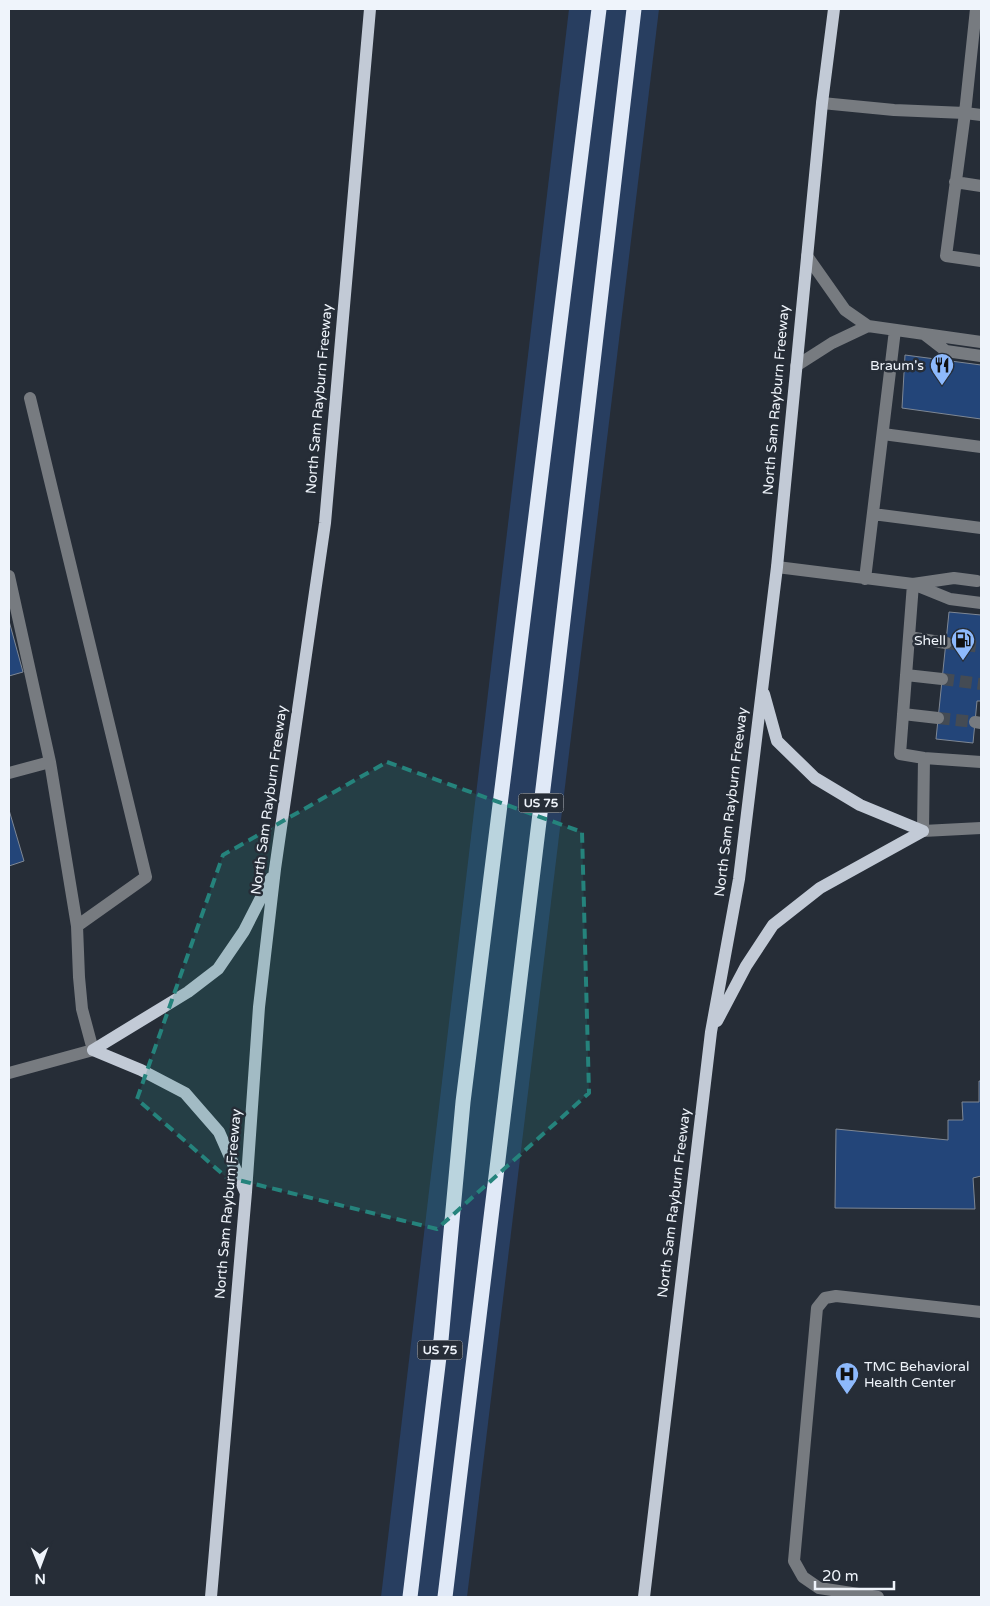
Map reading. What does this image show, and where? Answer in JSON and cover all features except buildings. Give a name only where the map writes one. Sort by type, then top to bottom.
[{"type":"highway","name":"US 75","points":[[410,1597],[441,1340],[463,1102],[598,9]]},
{"type":"highway","name":"US 75","points":[[444,1597],[552,708],[634,9]]},
{"type":"main road","name":"North Sam Rayburn Freeway","points":[[211,1597],[246,1192],[259,1007],[276,869],[325,523],[370,9]]},
{"type":"main road","name":"North Sam Rayburn Freeway","points":[[644,1597],[711,1032],[739,879],[777,568],[822,104],[834,9]]},
{"type":"main road","points":[[762,687],[777,741],[815,778],[860,804],[923,831]]},
{"type":"main road","points":[[711,1032],[746,966],[773,925],[820,888],[923,831]]},
{"type":"main road","points":[[93,1050],[188,992],[218,969],[244,931],[276,869]]},
{"type":"main road","points":[[93,1050],[141,1070],[185,1093],[219,1132],[246,1192]]},
{"type":"street","points":[[976,9],[977,33],[946,256],[981,261]]},
{"type":"street","points":[[822,104],[981,115]]},
{"type":"street","points":[[955,182],[981,186]]},
{"type":"street","points":[[807,256],[844,310],[868,326],[981,342]]},
{"type":"street","points":[[796,366],[832,343],[868,326]]},
{"type":"street","points":[[865,578],[896,330]]},
{"type":"street","points":[[924,334],[946,351],[981,356]]},
{"type":"street","points":[[30,398],[146,877],[77,926]]},
{"type":"street","points":[[883,434],[981,447]]},
{"type":"street","points":[[873,514],[981,528]]},
{"type":"street","points":[[777,568],[913,584],[950,599],[981,603]]},
{"type":"street","points":[[9,576],[50,762],[77,926],[82,1009],[93,1050],[9,1073]]},
{"type":"street","points":[[913,584],[954,578],[977,581]]},
{"type":"street","points":[[913,584],[900,754],[924,758],[981,762]]},
{"type":"street","points":[[909,637],[946,643]]},
{"type":"street","points":[[906,675],[942,680]]},
{"type":"street","points":[[903,714],[938,718]]},
{"type":"street","points":[[924,758],[923,831],[981,828]]},
{"type":"street","points":[[9,773],[50,762]]},
{"type":"street","points":[[878,1597],[820,1588],[803,1576],[794,1561],[817,1308],[825,1298],[836,1296],[981,1312]]},
{"type":"highlighted area","points":[[387,762],[582,832],[589,1093],[437,1229],[226,1177],[137,1099],[223,855]]},
{"type":"shaded area","points":[[569,9],[659,9],[467,1597],[381,1597]]},
{"type":"tunnel","points":[[946,643],[981,647]]},
{"type":"tunnel","points":[[942,679],[981,684]]},
{"type":"tunnel","points":[[938,718],[975,722]]},
{"type":"place","name":"Braum's","points":[[942,386]]},
{"type":"place","name":"Shell","points":[[963,661]]},
{"type":"place","name":"TMC Behavioral Health Center","points":[[847,1395]]}]
